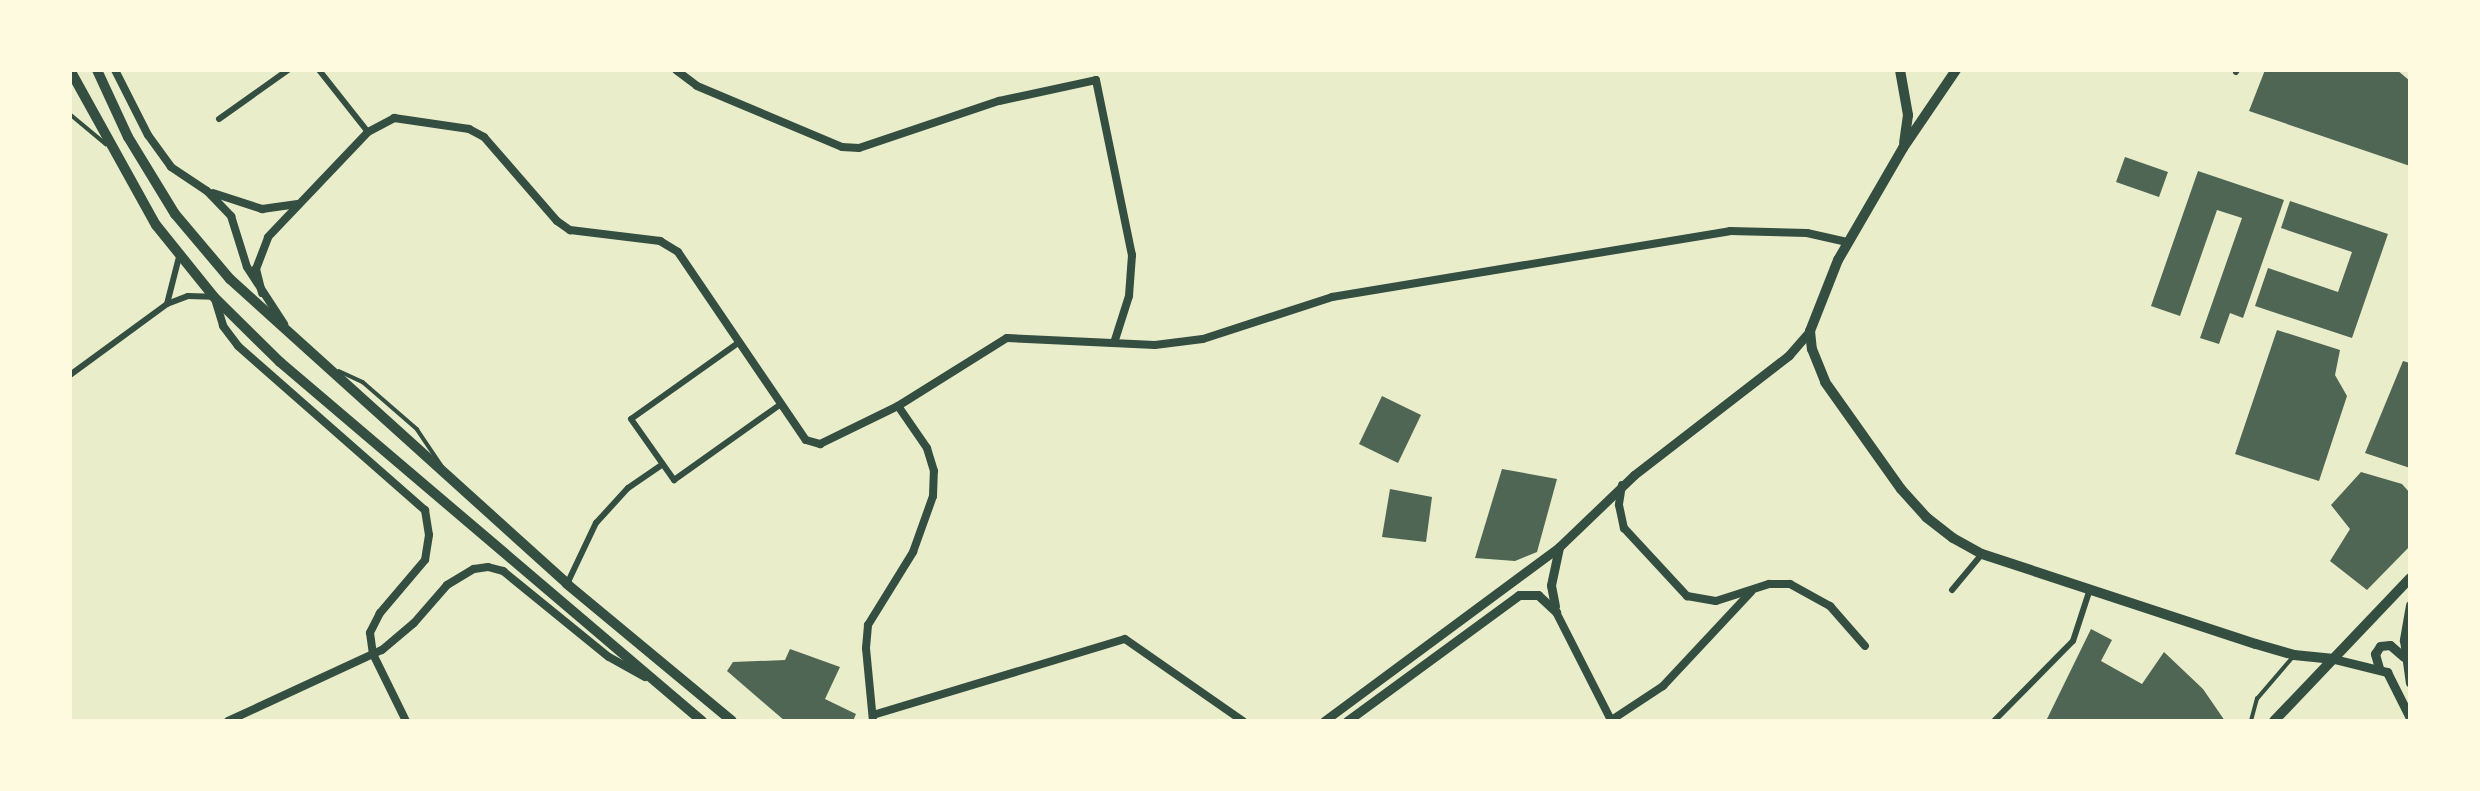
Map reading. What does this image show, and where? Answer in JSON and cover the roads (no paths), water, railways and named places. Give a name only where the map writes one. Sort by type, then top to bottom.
[{"type":"main road","points":[[71,70],[108,146],[179,257],[214,297],[280,362],[702,721]]},
{"type":"main road","points":[[97,70],[128,137],[198,246],[319,364],[567,584],[732,721]]},
{"type":"main road","points":[[1900,70],[1908,115],[1903,148]]},
{"type":"main road","points":[[1324,721],[1559,547],[1622,485],[1789,355],[1811,331],[1847,243],[1903,148],[1956,70]]},
{"type":"main road","points":[[1811,331],[1814,357],[1825,382],[1901,489],[1926,517],[1982,554],[2294,655],[2379,668],[2394,678],[2410,718]]},
{"type":"main road","points":[[1556,611],[1551,585],[1559,547]]},
{"type":"main road","points":[[2274,721],[2410,578]]},
{"type":"main road","points":[[1347,721],[1519,595],[1538,595],[1556,611]]},
{"type":"main road","points":[[2410,605],[2404,657],[2410,683]]},
{"type":"main road","points":[[2379,668],[2375,654],[2380,646],[2390,645],[2404,657]]},
{"type":"street","points":[[115,70],[148,135],[171,167],[207,191],[231,216],[244,258],[262,293],[299,344]]},
{"type":"street","points":[[219,119],[288,70]]},
{"type":"street","points":[[319,70],[369,132]]},
{"type":"street","points":[[676,70],[697,86],[842,147],[859,148],[999,101],[1096,80],[1132,255],[1129,296],[1114,343]]},
{"type":"street","points":[[262,293],[257,258],[268,237],[369,132],[394,118],[469,128],[484,136],[557,221],[570,230],[660,241],[678,252],[806,440],[820,444],[898,406],[1007,338],[1031,335],[1154,345],[1203,339],[1332,297],[1730,231],[1807,233],[1847,243]]},
{"type":"street","points":[[207,191],[262,209],[298,204]]},
{"type":"street","points":[[167,304],[179,257]]},
{"type":"street","points":[[70,375],[167,304],[188,296],[214,297],[223,326],[238,346],[425,510],[429,536],[425,559],[380,613],[370,633],[373,654],[406,721]]},
{"type":"street","points":[[738,343],[631,419],[674,480],[781,404]]},
{"type":"street","points":[[898,406],[927,448],[934,471],[933,496],[914,552],[869,625],[866,648],[873,718],[1125,639],[1243,721]]},
{"type":"street","points":[[567,584],[596,523],[628,488],[663,464]]},
{"type":"street","points":[[1622,485],[1619,505],[1625,528],[1679,591],[1707,601],[1779,583],[1809,593],[1838,614],[1865,646]]},
{"type":"street","points":[[1952,590],[1982,554]]},
{"type":"street","points":[[228,721],[373,654],[402,635],[447,585],[474,569],[488,567],[503,571],[609,657],[659,685]]},
{"type":"street","points":[[1556,611],[1611,721],[1663,686],[1737,604],[1758,588]]},
{"type":"street","points":[[1994,721],[2073,641],[2091,589]]},
{"type":"lane","points":[[70,114],[108,146]]},
{"type":"lane","points":[[2251,721],[2260,694],[2294,655]]}]
